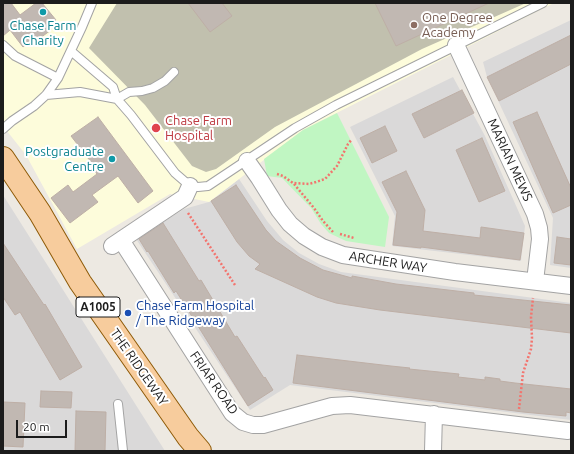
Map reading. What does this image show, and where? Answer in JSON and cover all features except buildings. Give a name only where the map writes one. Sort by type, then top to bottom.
[{"type":"main road","name":"THE RIDGEWAY","points":[[3,158],[40,213],[80,282],[188,438],[200,451]]},
{"type":"street","name":"MARIAN MEWS","points":[[456,45],[535,214],[540,239],[535,281]]},
{"type":"street","name":"ARCHER WAY","points":[[247,161],[290,224],[304,236],[343,255],[455,272],[571,286]]},
{"type":"street","name":"FRIAR ROAD","points":[[190,186],[185,197],[180,201],[116,243],[232,413],[243,422],[252,425],[264,425],[332,406],[350,405],[568,431]]},
{"type":"street","points":[[433,451],[434,414]]},
{"type":"lane","points":[[71,51],[113,87],[117,99],[175,173],[190,186],[208,186],[295,128],[336,105],[544,3]]},
{"type":"lane","points":[[3,129],[46,95],[58,78],[82,27],[89,4]]},
{"type":"lane","points":[[3,45],[15,56],[58,78]]},
{"type":"lane","points":[[46,95],[80,92],[117,99],[130,92],[153,88],[165,81],[174,72]]},
{"type":"lane","points":[[118,404],[123,451]]},
{"type":"path","points":[[294,183],[309,184],[325,179],[337,166],[352,139]]},
{"type":"path","points":[[259,178],[266,174],[283,176],[294,183],[332,232],[360,239]]},
{"type":"path","points":[[180,201],[235,285]]},
{"type":"path","points":[[517,424],[523,373],[531,349],[531,317],[535,281]]},
{"type":"shaded area","name":"Chase Farm Hospital","points":[[3,3],[554,3],[303,130],[209,202],[170,194],[77,249],[26,155],[3,126]]},
{"type":"shaded area","points":[[117,3],[526,3],[422,49],[275,127],[216,169],[206,172],[192,166],[145,105],[89,48]]},
{"type":"shaded area","points":[[571,20],[571,268],[550,265],[553,218],[487,77],[483,62]]},
{"type":"shaded area","points":[[453,77],[485,136],[525,226],[521,261],[392,246],[395,216],[350,127]]},
{"type":"shaded area","points":[[239,179],[267,221],[283,240],[299,253],[319,264],[341,272],[571,303],[571,420],[290,385],[250,410],[136,239],[184,209],[209,202]]},
{"type":"shaded area","points":[[3,195],[165,451],[3,451]]},
{"type":"green space","points":[[337,113],[389,217],[385,247],[346,241],[329,233],[321,224],[311,208],[282,178],[267,176],[264,159],[303,130]]},
{"type":"place","name":"Chase Farm Charity","points":[[43,12]]},
{"type":"place","name":"One Degree Academy","points":[[414,25]]},
{"type":"place","name":"Chase Farm Hospital","points":[[156,128]]},
{"type":"place","name":"Postgraduate Centre","points":[[112,159]]},
{"type":"place","name":"Chase Farm Hospital / The Ridgeway","points":[[128,313]]}]
